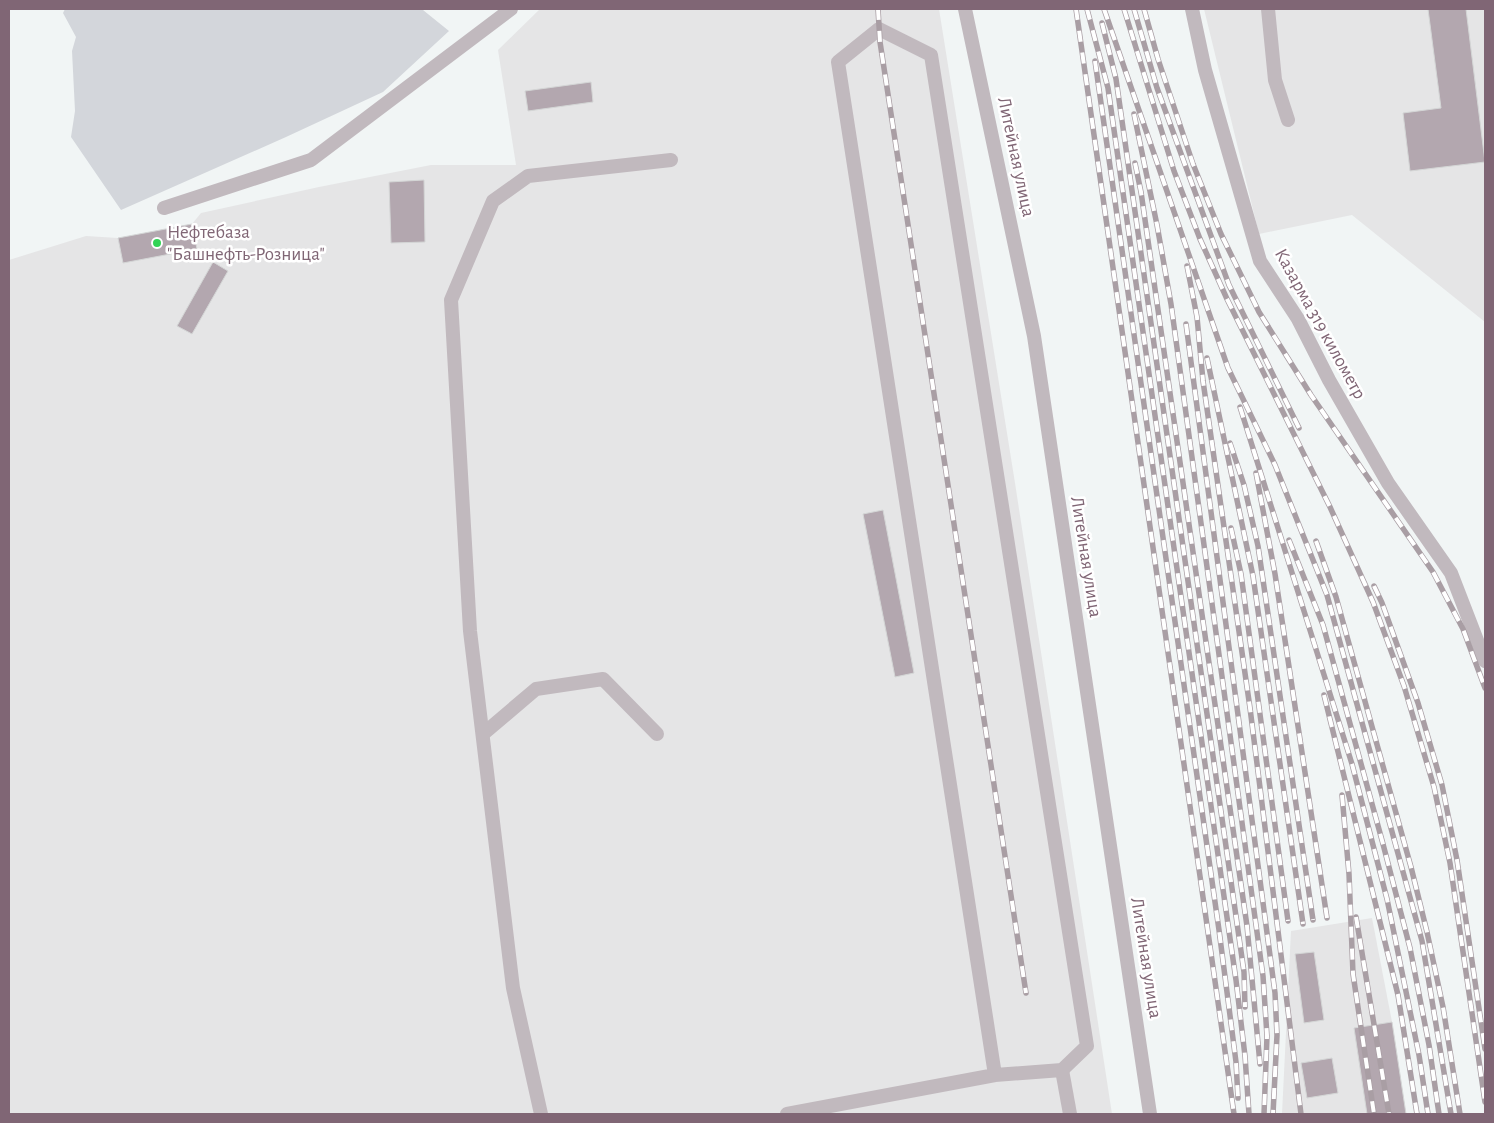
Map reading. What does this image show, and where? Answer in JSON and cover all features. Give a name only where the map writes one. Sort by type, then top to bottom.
[{"type":"lane","points":[[164,208],[310,160],[511,9]]},
{"type":"lane","name":"Литейная улица","points":[[965,9],[1034,336],[1150,1114]]},
{"type":"lane","name":"Казарма 319 километр","points":[[1192,9],[1205,70],[1260,261],[1298,319],[1329,380],[1388,483],[1450,573],[1485,660]]},
{"type":"lane","points":[[1268,9],[1275,80],[1288,120]]},
{"type":"lane","points":[[786,1114],[995,1075],[1062,1070],[1087,1046],[931,55],[880,29],[838,62],[995,1075]]},
{"type":"lane","points":[[541,1114],[513,988],[470,632],[451,300],[493,201],[528,176],[671,160]]},
{"type":"lane","points":[[482,734],[536,689],[603,679],[657,734]]},
{"type":"lane","points":[[1062,1070],[1070,1114]]},
{"type":"shaded area","points":[[65,9],[419,9],[423,10],[449,31],[383,92],[121,210],[71,137],[75,111],[72,51],[76,37],[63,13]]},
{"type":"shaded area","points":[[540,9],[939,9],[1015,483],[1112,1114],[9,1114],[9,260],[86,236],[118,238],[192,224],[201,213],[431,165],[516,165],[498,50]]},
{"type":"shaded area","points":[[1204,9],[1485,9],[1485,322],[1352,215],[1259,234]]},
{"type":"shaded area","points":[[1372,918],[1392,1022],[1406,1114],[1282,1114],[1291,931]]},
{"type":"building","points":[[1428,9],[1466,9],[1485,162],[1410,171],[1403,113],[1441,108]]},
{"type":"building","points":[[591,82],[593,102],[528,111],[525,91]]},
{"type":"building","points":[[424,180],[425,242],[391,243],[389,182]]},
{"type":"building","name":"Нефтебаза \"Башнефть-Розница\"","points":[[192,224],[197,249],[123,263],[118,238]]},
{"type":"building","points":[[213,262],[228,271],[192,334],[177,326]]},
{"type":"building","points":[[883,510],[914,673],[895,677],[863,514]]},
{"type":"building","points":[[1314,952],[1324,1020],[1304,1023],[1295,954]]},
{"type":"building","points":[[1392,1022],[1406,1114],[1367,1114],[1354,1028]]},
{"type":"building","points":[[1332,1058],[1338,1093],[1307,1098],[1301,1063]]},
{"type":"railway","points":[[878,9],[880,42],[1026,993]]},
{"type":"railway","points":[[1076,9],[1234,1114]]},
{"type":"railway","points":[[1087,9],[1108,88],[1236,980],[1245,1056],[1249,1114]]},
{"type":"railway","points":[[1104,9],[1228,368],[1275,465],[1327,595],[1422,941],[1451,1114]]},
{"type":"railway","points":[[1124,9],[1174,171],[1200,239],[1227,299],[1330,507],[1373,602],[1404,686],[1434,787],[1450,863],[1485,1102]]},
{"type":"railway","points":[[1134,9],[1157,88],[1229,285],[1299,428]]},
{"type":"railway","points":[[1144,9],[1158,59],[1193,164],[1221,234],[1259,312],[1311,395],[1433,572],[1463,629],[1485,688]]},
{"type":"railway","points":[[1102,23],[1116,79],[1244,972],[1245,1007]]},
{"type":"railway","points":[[1095,61],[1219,930],[1236,1062],[1238,1098]]},
{"type":"railway","points":[[1134,114],[1171,304],[1263,976],[1267,1036],[1264,1114]]},
{"type":"railway","points":[[1135,163],[1141,192],[1247,926],[1260,1064]]},
{"type":"railway","points":[[1187,266],[1197,317],[1203,381],[1250,708],[1301,1114]]},
{"type":"railway","points":[[1186,324],[1275,993],[1277,1035],[1273,1114]]},
{"type":"railway","points":[[1207,358],[1253,576],[1303,924]]},
{"type":"railway","points":[[1240,407],[1352,764],[1387,899],[1419,1055],[1428,1114]]},
{"type":"railway","points":[[1230,443],[1244,485],[1258,546],[1313,920]]},
{"type":"railway","points":[[1256,473],[1275,574],[1327,918]]},
{"type":"railway","points":[[1231,528],[1241,574],[1288,921]]},
{"type":"railway","points":[[1289,540],[1323,625],[1383,844],[1410,948],[1429,1045],[1439,1114]]},
{"type":"railway","points":[[1316,541],[1336,597],[1411,867],[1443,1007],[1460,1114]]},
{"type":"railway","points":[[1374,586],[1382,603],[1418,703],[1442,785],[1457,860],[1485,1049]]},
{"type":"railway","points":[[1324,695],[1398,995],[1417,1114]]},
{"type":"railway","points":[[1342,795],[1349,874],[1353,974],[1374,1114]]},
{"type":"railway","points":[[1356,917],[1389,1114]]},
{"type":"place","name":"Нефтебаза \"Башнефть-Розница\"","points":[[157,243]]}]
